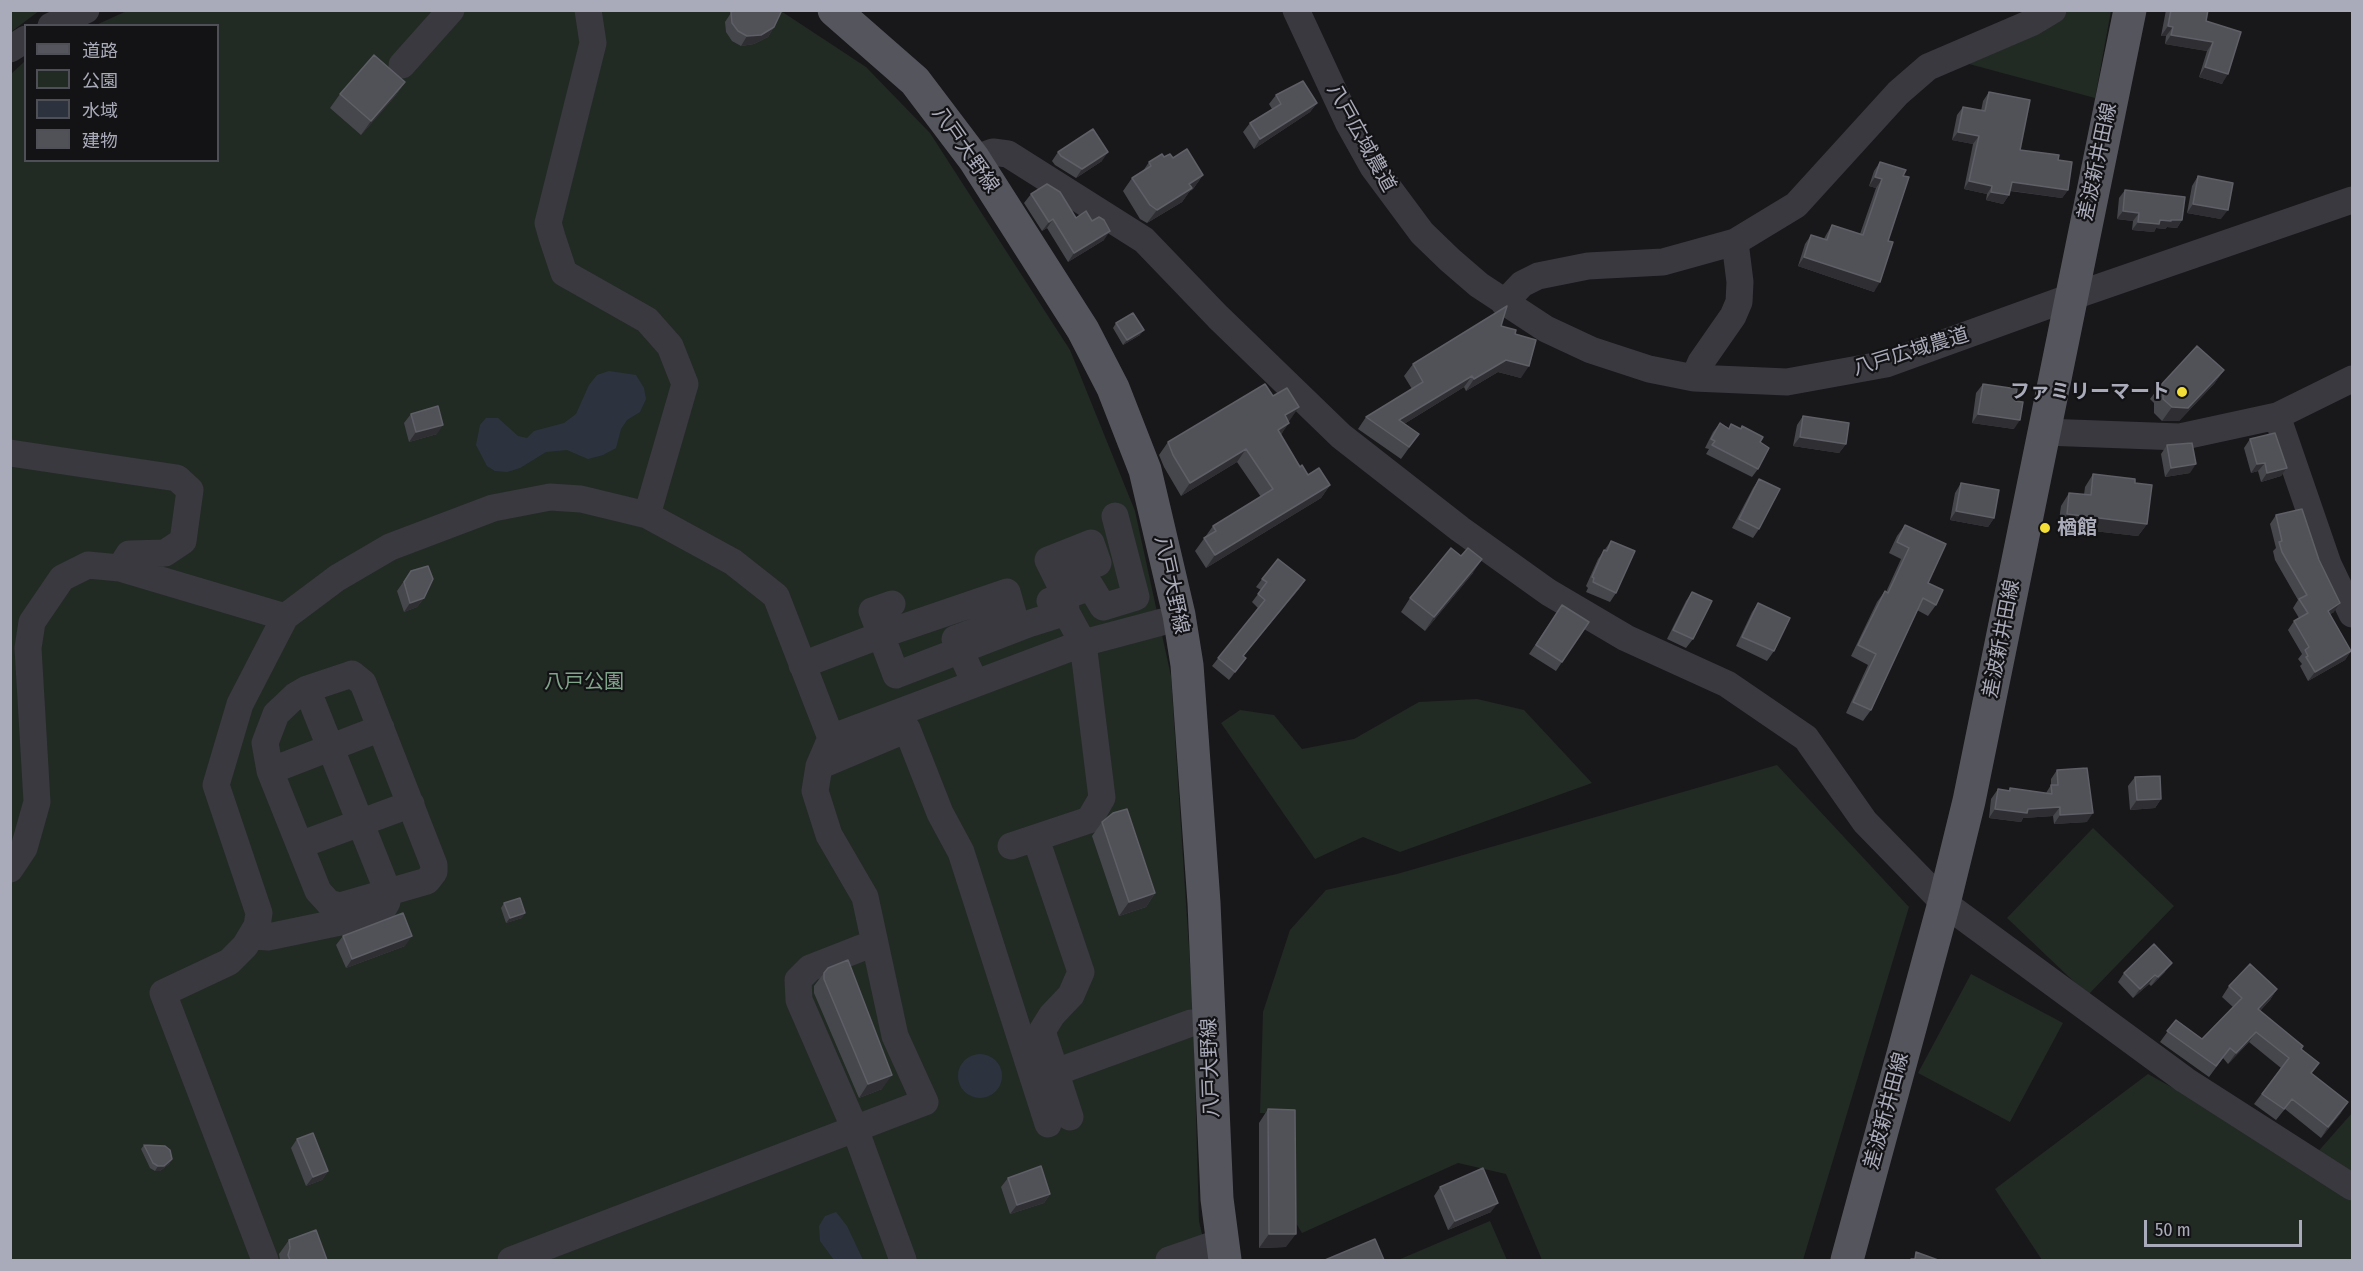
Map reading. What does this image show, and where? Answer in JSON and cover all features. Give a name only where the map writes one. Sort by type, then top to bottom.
[{"type":"main road","name":"八戸大野線","points":[[834,10],[915,81],[974,159],[1083,330],[1113,388],[1145,470],[1179,615],[1187,665],[1204,903],[1216,1199],[1223,1251]]},
{"type":"main road","name":"差波新井田線","points":[[1847,1260],[1944,903],[1969,801],[2130,10]]},
{"type":"street","points":[[55,24],[86,10]]},
{"type":"street","points":[[402,65],[451,10]]},
{"type":"street","points":[[588,10],[593,43],[548,223],[564,273],[647,320],[670,346],[685,384],[647,515]]},
{"type":"street","points":[[1504,303],[1522,284],[1538,276],[1588,266],[1664,262],[1735,242],[1796,205],[1898,93],[1928,67],[2033,22],[2053,10]]},
{"type":"street","name":"八戸広域農道","points":[[1308,17],[1349,124],[1373,167],[1422,233],[1450,260],[1504,303],[1546,329],[1592,350],[1649,369],[1694,378],[1787,382],[1886,364],[2352,200]]},
{"type":"street","points":[[10,49],[24,40]]},
{"type":"street","points":[[974,159],[993,152],[1008,154],[1144,240],[1341,436],[1460,529],[1557,597],[1626,638],[1727,684],[1806,738],[1865,822],[1944,903],[2096,1012],[2185,1080],[2352,1187]]},
{"type":"street","points":[[1694,378],[1701,362],[1734,316],[1740,302],[1735,242]]},
{"type":"street","points":[[2044,432],[2180,437],[2277,416],[2352,379]]},
{"type":"street","points":[[2277,416],[2328,564],[2352,614]]},
{"type":"street","points":[[10,453],[177,478],[190,490],[183,541],[165,553],[129,554],[120,568]]},
{"type":"street","points":[[265,1260],[163,993],[229,962],[245,946],[257,926],[259,913],[216,785],[240,704],[285,617],[337,578],[390,547],[493,508],[550,497],[581,499],[647,515],[733,562],[776,596],[831,738],[819,766],[815,791],[829,835],[865,897],[895,1036],[926,1102],[511,1260]]},
{"type":"street","points":[[892,604],[872,611],[896,675],[1031,623],[1029,608],[1063,595],[1091,587],[1103,607],[1136,597],[1115,516]]},
{"type":"street","points":[[10,869],[24,848],[37,801],[28,648],[32,622],[62,578],[88,565],[120,568],[285,617]]},
{"type":"street","points":[[802,666],[881,635],[1007,592],[1014,617],[955,639],[975,683]]},
{"type":"street","points":[[819,766],[907,729],[940,813],[962,852],[1059,1120],[1056,1072],[1042,1031],[1052,1015],[1071,995],[1081,972],[1023,842],[1089,820],[1102,798],[1083,643],[1063,595]]},
{"type":"street","points":[[831,738],[1083,643],[1162,622]]},
{"type":"street","points":[[352,675],[363,682],[434,865],[434,872],[428,881],[340,906],[329,903],[318,891],[270,771],[265,743],[276,714],[295,696],[308,689],[352,675]]},
{"type":"street","points":[[252,936],[268,937],[374,915],[383,909],[388,892],[308,689]]},
{"type":"street","points":[[270,771],[381,728]]},
{"type":"street","points":[[300,845],[411,804]]},
{"type":"street","points":[[874,943],[810,968],[798,980],[799,1000],[855,1129],[903,1260]]},
{"type":"street","points":[[1056,1072],[1191,1023]]},
{"type":"street","points":[[1169,1260],[1223,1251]]},
{"type":"green space","points":[[11,10],[39,10],[39,11],[11,32]]},
{"type":"green space","name":"八戸公園","points":[[129,10],[781,11],[866,67],[930,133],[1070,350],[1135,511],[1171,676],[1193,1009],[1199,1221],[1208,1260],[11,1260],[11,74],[24,62],[24,162],[219,162],[219,24],[98,24]]},
{"type":"green space","points":[[2069,11],[2111,11],[2095,98],[1958,61],[2031,30]]},
{"type":"green space","points":[[1477,699],[1524,710],[1592,783],[1400,852],[1363,837],[1315,859],[1221,723],[1240,710],[1274,715],[1302,749],[1354,739],[1419,702]]},
{"type":"green space","points":[[1777,765],[1909,907],[1803,1260],[1542,1260],[1506,1174],[1458,1163],[1302,1233],[1294,1220],[1292,1114],[1260,1113],[1263,1012],[1290,930],[1326,890],[1397,874]]},
{"type":"green space","points":[[2093,828],[2174,906],[2088,995],[2007,918]]},
{"type":"green space","points":[[1971,974],[2063,1023],[2010,1122],[1918,1073]]},
{"type":"green space","points":[[2148,1074],[2308,1163],[2352,1113],[2352,1260],[2042,1260],[1995,1189]]},
{"type":"green space","points":[[1490,1221],[1507,1260],[1398,1260]]},
{"type":"water","points":[[609,371],[636,375],[644,388],[646,399],[640,412],[627,420],[621,429],[616,448],[588,459],[567,450],[546,452],[520,468],[507,472],[495,471],[487,466],[476,445],[480,425],[486,418],[498,418],[518,436],[527,438],[534,431],[564,423],[576,414],[589,385],[597,375]]},
{"type":"water","points":[[980,1054],[995,1061],[1002,1076],[995,1091],[980,1098],[965,1091],[958,1076],[965,1061]]},
{"type":"water","points":[[836,1212],[847,1226],[863,1260],[834,1260],[820,1241],[819,1226],[825,1216]]},
{"type":"building","points":[[733,10],[782,10],[774,27],[761,35],[747,36],[738,31],[732,23],[731,12]]},
{"type":"building","points":[[2171,10],[2208,10],[2206,21],[2241,32],[2228,74],[2205,67],[2213,42],[2171,35],[2173,27],[2168,26]]},
{"type":"building","points":[[374,55],[405,82],[371,121],[340,94]]},
{"type":"building","points":[[1303,81],[1317,103],[1260,139],[1250,123],[1281,104],[1276,95]]},
{"type":"building","points":[[1989,92],[2030,100],[2020,150],[2059,155],[2058,160],[2072,162],[2068,190],[2012,182],[2009,195],[1991,192],[1992,186],[1969,181],[1979,136],[1958,132],[1963,107],[1985,111]]},
{"type":"building","points":[[1093,129],[1108,152],[1082,169],[1058,152]]},
{"type":"building","points":[[1187,149],[1203,175],[1189,184],[1192,188],[1157,210],[1150,205],[1132,178],[1151,166],[1149,162],[1162,154],[1164,157],[1170,154],[1173,158]]},
{"type":"building","points":[[1880,162],[1906,170],[1903,176],[1909,177],[1888,241],[1893,242],[1880,282],[1804,257],[1811,235],[1827,240],[1832,225],[1863,235],[1882,179],[1875,177]]},
{"type":"building","points":[[2198,176],[2233,183],[2228,210],[2193,204]]},
{"type":"building","points":[[1047,184],[1060,192],[1076,218],[1086,211],[1092,221],[1099,217],[1104,220],[1110,231],[1074,253],[1053,219],[1049,222],[1031,194]]},
{"type":"building","points":[[2125,190],[2185,197],[2182,220],[2160,220],[2159,224],[2138,222],[2139,213],[2123,211]]},
{"type":"building","points":[[1507,306],[1501,326],[1516,330],[1515,334],[1536,340],[1529,366],[1506,360],[1474,379],[1472,376],[1399,420],[1419,434],[1409,447],[1366,417],[1423,382],[1413,364]]},
{"type":"building","points":[[1133,313],[1144,330],[1127,340],[1116,323]]},
{"type":"building","name":"ファミリーマート","points":[[2197,346],[2224,370],[2188,408],[2172,407],[2163,399],[2163,389],[2160,386]]},
{"type":"building","points":[[1265,384],[1273,396],[1287,388],[1299,407],[1285,415],[1289,423],[1278,430],[1300,467],[1302,465],[1308,475],[1319,468],[1330,485],[1215,555],[1204,538],[1216,531],[1213,526],[1273,489],[1246,449],[1190,483],[1168,442]]},
{"type":"building","points":[[1983,384],[2017,389],[2015,401],[2023,402],[2020,420],[1978,414]]},
{"type":"building","points":[[438,406],[443,425],[416,432],[411,414]]},
{"type":"building","points":[[1803,416],[1849,423],[1846,444],[1800,437]]},
{"type":"building","points":[[1720,423],[1729,429],[1731,424],[1741,429],[1742,426],[1763,437],[1760,442],[1769,448],[1758,469],[1712,445],[1715,441],[1711,439]]},
{"type":"building","points":[[2275,433],[2287,468],[2267,473],[2265,463],[2257,464],[2250,439]]},
{"type":"building","points":[[2192,443],[2196,464],[2171,468],[2167,445]]},
{"type":"building","points":[[2093,474],[2135,479],[2135,483],[2152,485],[2147,524],[2067,514],[2069,493],[2091,495]]},
{"type":"building","points":[[1759,479],[1780,489],[1759,529],[1739,519]]},
{"type":"building","points":[[1961,483],[1999,490],[1994,518],[1956,511]]},
{"type":"building","points":[[2302,509],[2319,560],[2340,603],[2328,611],[2351,651],[2315,672],[2306,657],[2308,656],[2305,650],[2309,647],[2294,621],[2308,613],[2299,599],[2307,595],[2282,552],[2276,515]]},
{"type":"building","points":[[1905,525],[1946,544],[1928,583],[1943,590],[1936,605],[1923,598],[1871,710],[1853,702],[1876,654],[1858,645],[1885,591],[1888,593],[1909,548],[1897,542]]},
{"type":"building","points":[[1611,541],[1635,551],[1616,593],[1593,582],[1592,577],[1604,550],[1607,551]]},
{"type":"building","points":[[1451,548],[1461,556],[1468,548],[1482,559],[1434,617],[1410,598]]},
{"type":"building","points":[[1278,559],[1305,580],[1243,656],[1246,658],[1235,672],[1218,658],[1265,600],[1258,594],[1267,582],[1262,579]]},
{"type":"building","points":[[428,566],[433,579],[424,598],[410,603],[404,582],[411,571]]},
{"type":"building","points":[[1692,592],[1712,601],[1693,639],[1673,630]]},
{"type":"building","points":[[1758,603],[1790,618],[1774,651],[1742,637]]},
{"type":"building","points":[[1562,605],[1589,622],[1562,662],[1536,645]]},
{"type":"building","points":[[2087,768],[2093,813],[2060,815],[2060,807],[2028,809],[2027,813],[1995,809],[1998,789],[2010,791],[2010,788],[2052,794],[2051,785],[2058,785],[2057,770]]},
{"type":"building","points":[[2160,776],[2161,799],[2137,800],[2135,777]]},
{"type":"building","points":[[1127,809],[1155,893],[1129,902],[1102,822],[1113,813]]},
{"type":"building","points":[[520,898],[525,913],[510,918],[504,903]]},
{"type":"building","points":[[403,913],[412,936],[352,959],[343,936]]},
{"type":"building","points":[[2154,944],[2172,963],[2158,977],[2155,975],[2140,989],[2124,973]]},
{"type":"building","points":[[848,960],[892,1075],[868,1084],[824,979],[824,973],[828,968]]},
{"type":"building","points":[[2250,964],[2277,989],[2258,1009],[2303,1046],[2301,1049],[2319,1063],[2311,1073],[2348,1102],[2328,1127],[2292,1099],[2284,1109],[2262,1094],[2289,1058],[2256,1032],[2236,1053],[2230,1048],[2216,1066],[2167,1031],[2176,1020],[2202,1039],[2242,998],[2229,986]]},
{"type":"building","points":[[1268,1109],[1295,1110],[1296,1234],[1269,1234]]},
{"type":"building","points":[[313,1133],[328,1171],[313,1177],[297,1139]]},
{"type":"building","points":[[144,1145],[165,1146],[170,1150],[172,1159],[164,1166],[158,1166],[153,1163]]},
{"type":"building","points":[[1041,1166],[1050,1194],[1017,1205],[1008,1178]]},
{"type":"building","points":[[1483,1168],[1498,1203],[1455,1221],[1440,1187]]},
{"type":"building","points":[[316,1230],[327,1260],[290,1260],[289,1240]]},
{"type":"building","points":[[1375,1239],[1384,1260],[1325,1260]]},
{"type":"building","points":[[1916,1252],[1938,1260],[1911,1260],[1915,1259]]},
{"type":"place","name":"ファミリーマート","points":[[2182,392]]},
{"type":"place","name":"楢館","points":[[2045,528]]}]
